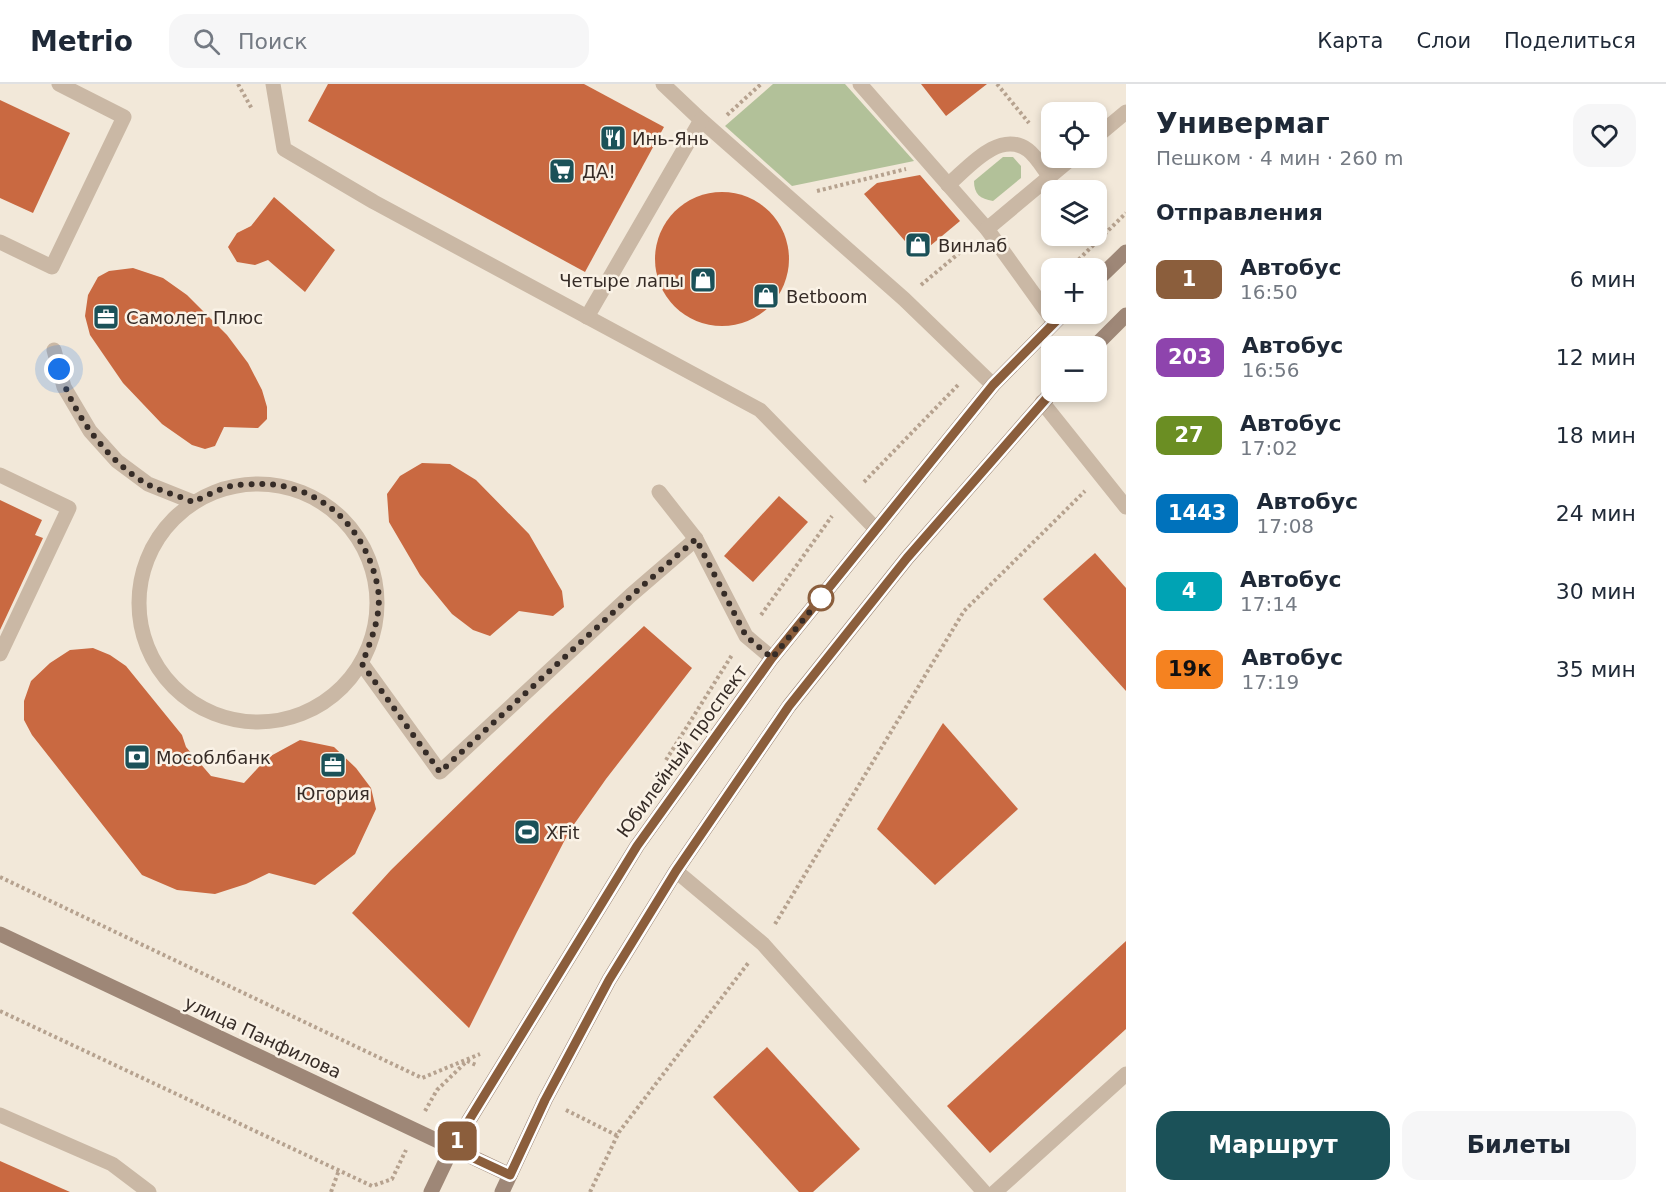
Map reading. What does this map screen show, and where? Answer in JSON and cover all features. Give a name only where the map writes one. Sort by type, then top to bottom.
[{"type":"main road","points":[[1107,270],[1126,252]]},
{"type":"main road","points":[[1105,336],[1126,315]]},
{"type":"main road","name":"Юбилейный проспект","points":[[431,1192],[452,1148],[637,846],[772,658],[993,385],[1053,324]]},
{"type":"main road","points":[[502,1192],[545,1100],[609,980],[676,871],[789,706],[907,558],[1043,402]]},
{"type":"main road","name":"улица Панфилова","points":[[0,934],[510,1175]]},
{"type":"lane","points":[[0,242],[52,267],[124,117],[59,84]]},
{"type":"lane","points":[[273,84],[284,150],[374,202],[760,410],[876,529]]},
{"type":"lane","points":[[663,84],[706,125],[904,299],[993,385]]},
{"type":"lane","points":[[860,84],[987,229],[1041,296]]},
{"type":"lane","points":[[1107,128],[1126,112]]},
{"type":"lane","points":[[587,317],[706,125]]},
{"type":"lane","points":[[948,185],[989,150],[1010,143],[1028,151],[1049,176]]},
{"type":"lane","points":[[987,229],[1059,168]]},
{"type":"lane","points":[[54,350],[64,387],[90,431],[117,461],[148,484],[193,502]]},
{"type":"lane","points":[[1051,402],[1126,507]]},
{"type":"lane","points":[[0,475],[69,508],[0,654]]},
{"type":"lane","points":[[273,483],[312,495],[346,520],[368,554],[378,591],[376,629],[362,664],[337,693],[305,713],[268,723],[231,720],[196,705],[167,681],[147,649],[138,608],[144,567],[163,530],[193,502],[231,485],[273,483]]},
{"type":"lane","points":[[659,492],[696,539],[746,636],[772,658]]},
{"type":"lane","points":[[362,664],[440,772],[696,539]]},
{"type":"lane","points":[[676,871],[763,944],[984,1192]]},
{"type":"lane","points":[[995,1192],[1126,1074]]},
{"type":"lane","points":[[0,1115],[112,1164],[149,1192]]},
{"type":"path","points":[[706,125],[761,84]]},
{"type":"path","points":[[997,84],[1031,125]]},
{"type":"path","points":[[788,197],[930,164]]},
{"type":"path","points":[[1080,258],[1126,213]]},
{"type":"path","points":[[904,299],[987,229]]},
{"type":"path","points":[[661,768],[723,668],[835,513],[975,368]]},
{"type":"path","points":[[590,1192],[619,1132],[763,944],[964,611],[1102,475]]},
{"type":"path","points":[[0,877],[422,1078],[482,1054]]},
{"type":"path","points":[[0,1011],[372,1186],[392,1179]]},
{"type":"path","points":[[331,1192],[339,1170]]},
{"type":"green space","points":[[773,84],[845,84],[914,161],[792,186],[725,126]]},
{"type":"green space","points":[[1003,157],[1013,157],[1021,166],[1021,178],[993,201],[985,199],[977,193],[974,181]]},
{"type":"building","points":[[328,84],[584,84],[664,127],[585,272],[308,121]]},
{"type":"building","points":[[921,84],[987,84],[946,116]]},
{"type":"building","points":[[0,100],[70,133],[33,213],[0,198]]},
{"type":"building","points":[[920,175],[960,221],[918,256],[864,194],[877,183]]},
{"type":"building","points":[[722,192],[748,197],[770,211],[784,233],[789,259],[784,285],[770,307],[748,321],[722,326],[696,321],[674,307],[660,285],[655,259],[660,233],[674,211],[696,197]]},
{"type":"building","points":[[274,197],[335,250],[305,292],[268,260],[255,265],[237,262],[228,247],[237,233],[251,226]]},
{"type":"building","points":[[133,268],[163,278],[187,295],[227,335],[248,363],[262,390],[267,407],[267,419],[258,428],[224,427],[215,446],[205,449],[192,445],[162,424],[123,383],[90,335],[85,316],[88,295],[98,277],[109,271]]},
{"type":"building","points":[[422,463],[450,464],[476,480],[529,534],[562,591],[564,607],[553,616],[519,611],[490,636],[473,630],[452,614],[420,575],[389,522],[387,494],[400,476]]},
{"type":"building","points":[[779,496],[808,522],[753,582],[724,556]]},
{"type":"building","points":[[0,500],[42,520],[35,535],[43,538],[0,630]]},
{"type":"building","points":[[1095,553],[1126,588],[1126,691],[1043,599]]},
{"type":"building","points":[[644,626],[692,668],[606,779],[570,830],[469,1028],[352,913],[391,870]]},
{"type":"building","points":[[93,648],[110,655],[126,666],[182,735],[186,747],[211,776],[244,783],[267,758],[300,740],[334,747],[356,768],[371,788],[376,809],[355,854],[315,885],[269,873],[246,884],[215,894],[177,890],[142,875],[32,735],[24,720],[24,701],[31,681],[50,663],[70,650]]},
{"type":"building","points":[[943,723],[1018,809],[935,885],[877,829]]},
{"type":"building","points":[[1126,941],[1126,1029],[990,1153],[947,1106]]},
{"type":"building","points":[[767,1047],[860,1149],[813,1192],[799,1192],[713,1097]]},
{"type":"building","points":[[0,1161],[70,1192],[0,1192]]},
{"type":"bus line","name":"1","points":[[1041,336],[1053,324]]},
{"type":"bus line","name":"1","points":[[1041,336],[993,385],[772,658],[637,846],[452,1148],[510,1175],[545,1100],[609,980],[676,871],[789,706],[907,558],[1042,402]]},
{"type":"place","name":"Инь-Янь","points":[[613,138]]},
{"type":"place","name":"ДА!","points":[[562,171]]},
{"type":"place","name":"Винлаб","points":[[918,245]]},
{"type":"place","name":"Четыре лапы","points":[[703,280]]},
{"type":"place","name":"Betboom","points":[[766,296]]},
{"type":"place","name":"Самолет Плюс","points":[[106,317]]},
{"type":"place","name":"Мособлбанк","points":[[137,757]]},
{"type":"place","name":"Югория","points":[[333,765]]},
{"type":"place","name":"XFit","points":[[527,832]]},
{"type":"route","points":[[59,369],[64,387],[90,431],[117,461],[148,484],[193,502],[231,485],[273,483],[312,495],[346,520],[368,554],[378,591],[376,629],[362,664],[440,772],[696,539],[746,636],[772,658],[821,598]]}]
